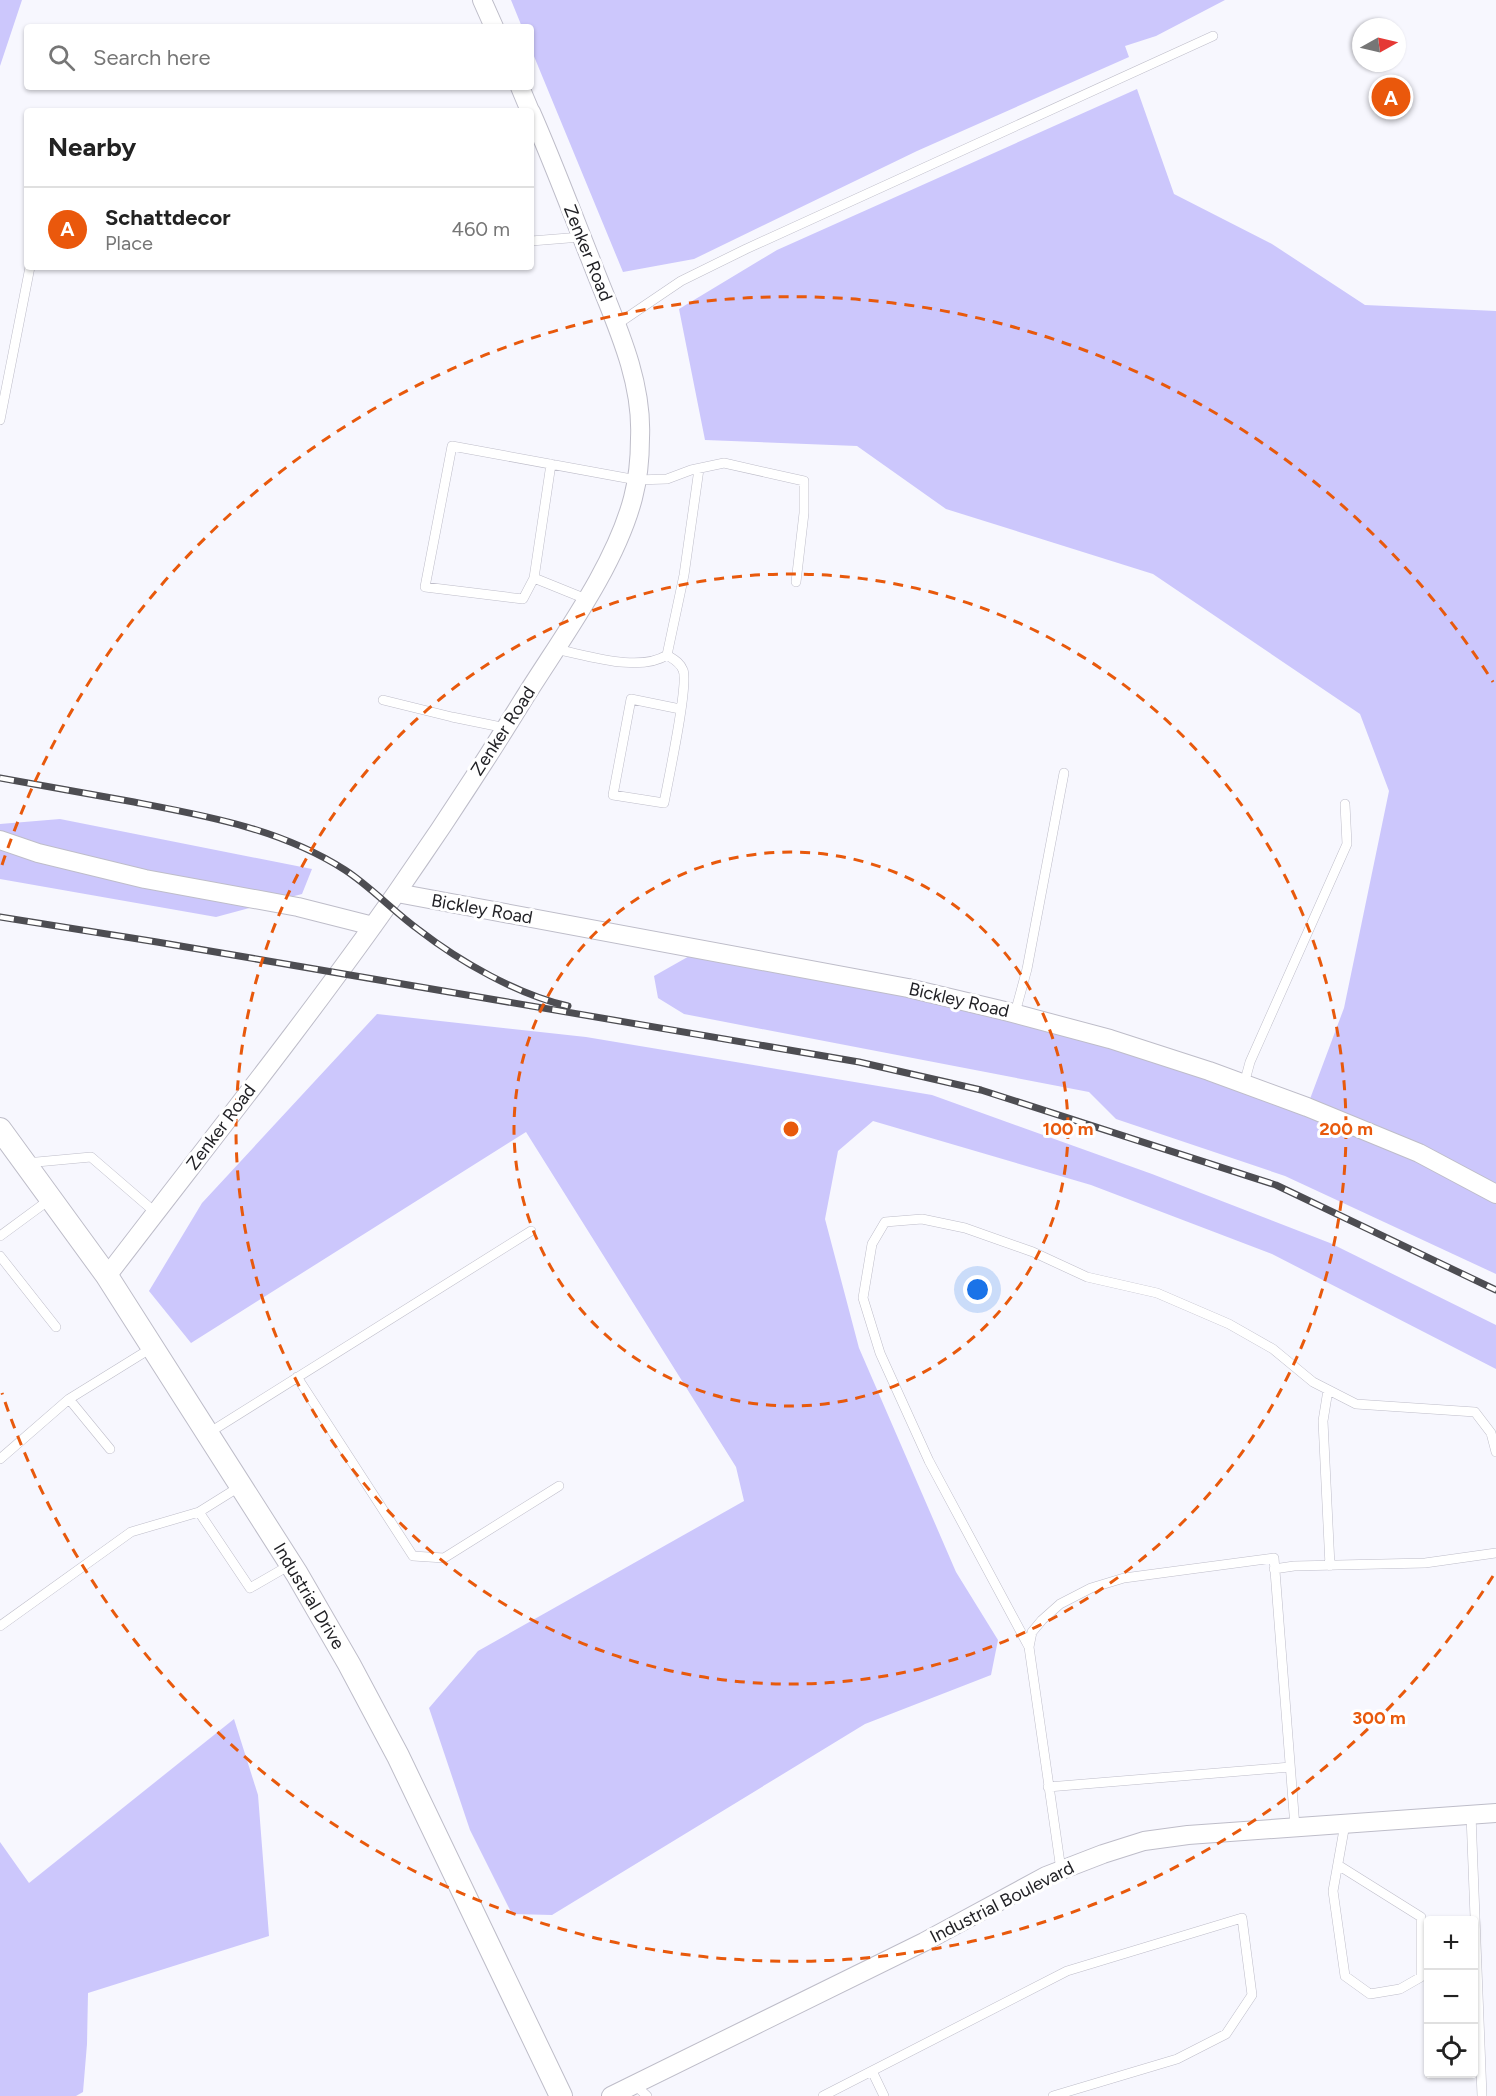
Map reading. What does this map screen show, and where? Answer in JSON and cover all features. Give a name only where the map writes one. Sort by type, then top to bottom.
[{"type":"street","points":[[482,0],[493,24]]},
{"type":"street","name":"Zenker Road","points":[[521,90],[529,108]]},
{"type":"street","name":"Zenker Road","points":[[107,1276],[396,893],[506,728],[586,599],[625,521],[637,480],[641,434],[638,399],[616,325],[534,120]]},
{"type":"street","points":[[0,840],[38,853],[145,879],[298,907],[373,926]]},
{"type":"street","name":"Bickley Road","points":[[396,893],[897,986],[1015,1013],[1110,1039],[1307,1107],[1419,1153],[1496,1194]]},
{"type":"street","name":"Industrial Drive","points":[[0,1130],[107,1276],[290,1564],[349,1664],[398,1756],[561,2096]]},
{"type":"street","name":"Industrial Boulevard","points":[[612,2096],[641,2090],[1046,1876],[1103,1854],[1144,1841],[1188,1835],[1496,1813]]},
{"type":"lane","points":[[616,325],[681,281],[746,249],[1213,36]]},
{"type":"lane","points":[[534,241],[581,237]]},
{"type":"lane","points":[[0,420],[29,270]]},
{"type":"lane","points":[[551,464],[534,578],[523,599],[425,587],[452,446],[551,464],[637,480],[667,479],[724,463],[804,481],[804,513],[796,582]]},
{"type":"lane","points":[[555,649],[623,663],[656,662],[667,655],[684,575],[699,469]]},
{"type":"lane","points":[[534,578],[586,599]]},
{"type":"lane","points":[[667,655],[677,661],[684,671],[680,709],[664,803],[613,795],[631,699],[680,709]]},
{"type":"lane","points":[[383,700],[506,728]]},
{"type":"lane","points":[[1015,1013],[1027,969],[1065,773]]},
{"type":"lane","points":[[1244,1084],[1250,1062],[1347,844],[1345,804]]},
{"type":"lane","points":[[26,1163],[91,1157],[156,1213]]},
{"type":"lane","points":[[0,1236],[51,1198]]},
{"type":"lane","points":[[1029,1647],[929,1461],[880,1353],[863,1298],[872,1244],[885,1222],[922,1219],[965,1228],[1033,1252],[1088,1277],[1157,1293],[1229,1324],[1264,1344],[1312,1382],[1356,1404],[1475,1412],[1491,1433],[1496,1452]]},
{"type":"lane","points":[[207,1434],[531,1230]]},
{"type":"lane","points":[[0,1256],[56,1327]]},
{"type":"lane","points":[[0,1459],[69,1399],[153,1347]]},
{"type":"lane","points":[[297,1377],[413,1556],[444,1558],[559,1486]]},
{"type":"lane","points":[[1328,1390],[1323,1421],[1330,1566]]},
{"type":"lane","points":[[69,1399],[110,1449]]},
{"type":"lane","points":[[0,1626],[131,1532],[199,1512],[241,1486]]},
{"type":"lane","points":[[199,1512],[250,1588],[290,1564]]},
{"type":"lane","points":[[1274,1569],[1294,1566],[1425,1563],[1496,1553]]},
{"type":"lane","points":[[1061,1870],[1029,1647],[1032,1632],[1060,1604],[1091,1588],[1124,1578],[1274,1558],[1295,1827]]},
{"type":"lane","points":[[1048,1787],[1290,1767]]},
{"type":"lane","points":[[1471,1815],[1482,2096]]},
{"type":"lane","points":[[1338,1865],[1421,1917],[1421,1977],[1400,1989],[1370,1994],[1345,1976],[1332,1891],[1345,1824]]},
{"type":"lane","points":[[823,2096],[1067,1971],[1242,1918],[1252,1995],[1226,2034],[1177,2059],[1053,2096]]},
{"type":"lane","points":[[872,2071],[884,2096]]},
{"type":"shaded area","points":[[0,0],[22,0],[0,66]]},
{"type":"shaded area","points":[[511,0],[1225,0],[1156,36],[1125,46],[1129,57],[917,151],[694,259],[623,272],[534,56],[534,24],[521,24]]},
{"type":"shaded area","points":[[1137,89],[1174,194],[1272,244],[1365,305],[1496,311],[1496,1274],[1285,1176],[1116,1119],[1089,1092],[684,1014],[658,998],[654,976],[700,950],[908,988],[1307,1107],[1344,1008],[1389,791],[1360,714],[1153,574],[946,509],[857,446],[705,440],[679,309],[777,250]]},
{"type":"shaded area","points":[[60,819],[312,869],[302,894],[216,917],[0,879],[0,824]]},
{"type":"shaded area","points":[[377,1014],[586,1037],[932,1095],[1152,1174],[1330,1243],[1496,1325],[1496,1369],[1272,1254],[1091,1185],[873,1121],[838,1151],[825,1219],[859,1348],[956,1572],[998,1640],[991,1675],[865,1724],[552,1915],[512,1914],[470,1830],[429,1708],[478,1651],[744,1501],[736,1467],[526,1132],[191,1343],[149,1291],[202,1203]]},
{"type":"shaded area","points":[[234,1719],[258,1795],[269,1936],[88,1993],[83,2092],[76,2096],[0,2096],[0,1842],[29,1883]]},
{"type":"railway","points":[[0,778],[216,819],[295,844],[345,870],[419,930],[471,965],[529,994],[568,1006]]},
{"type":"railway","points":[[0,917],[859,1062],[981,1090],[1276,1185],[1496,1290]]},
{"type":"place","name":"Schattdecor","points":[[1391,97]]}]
